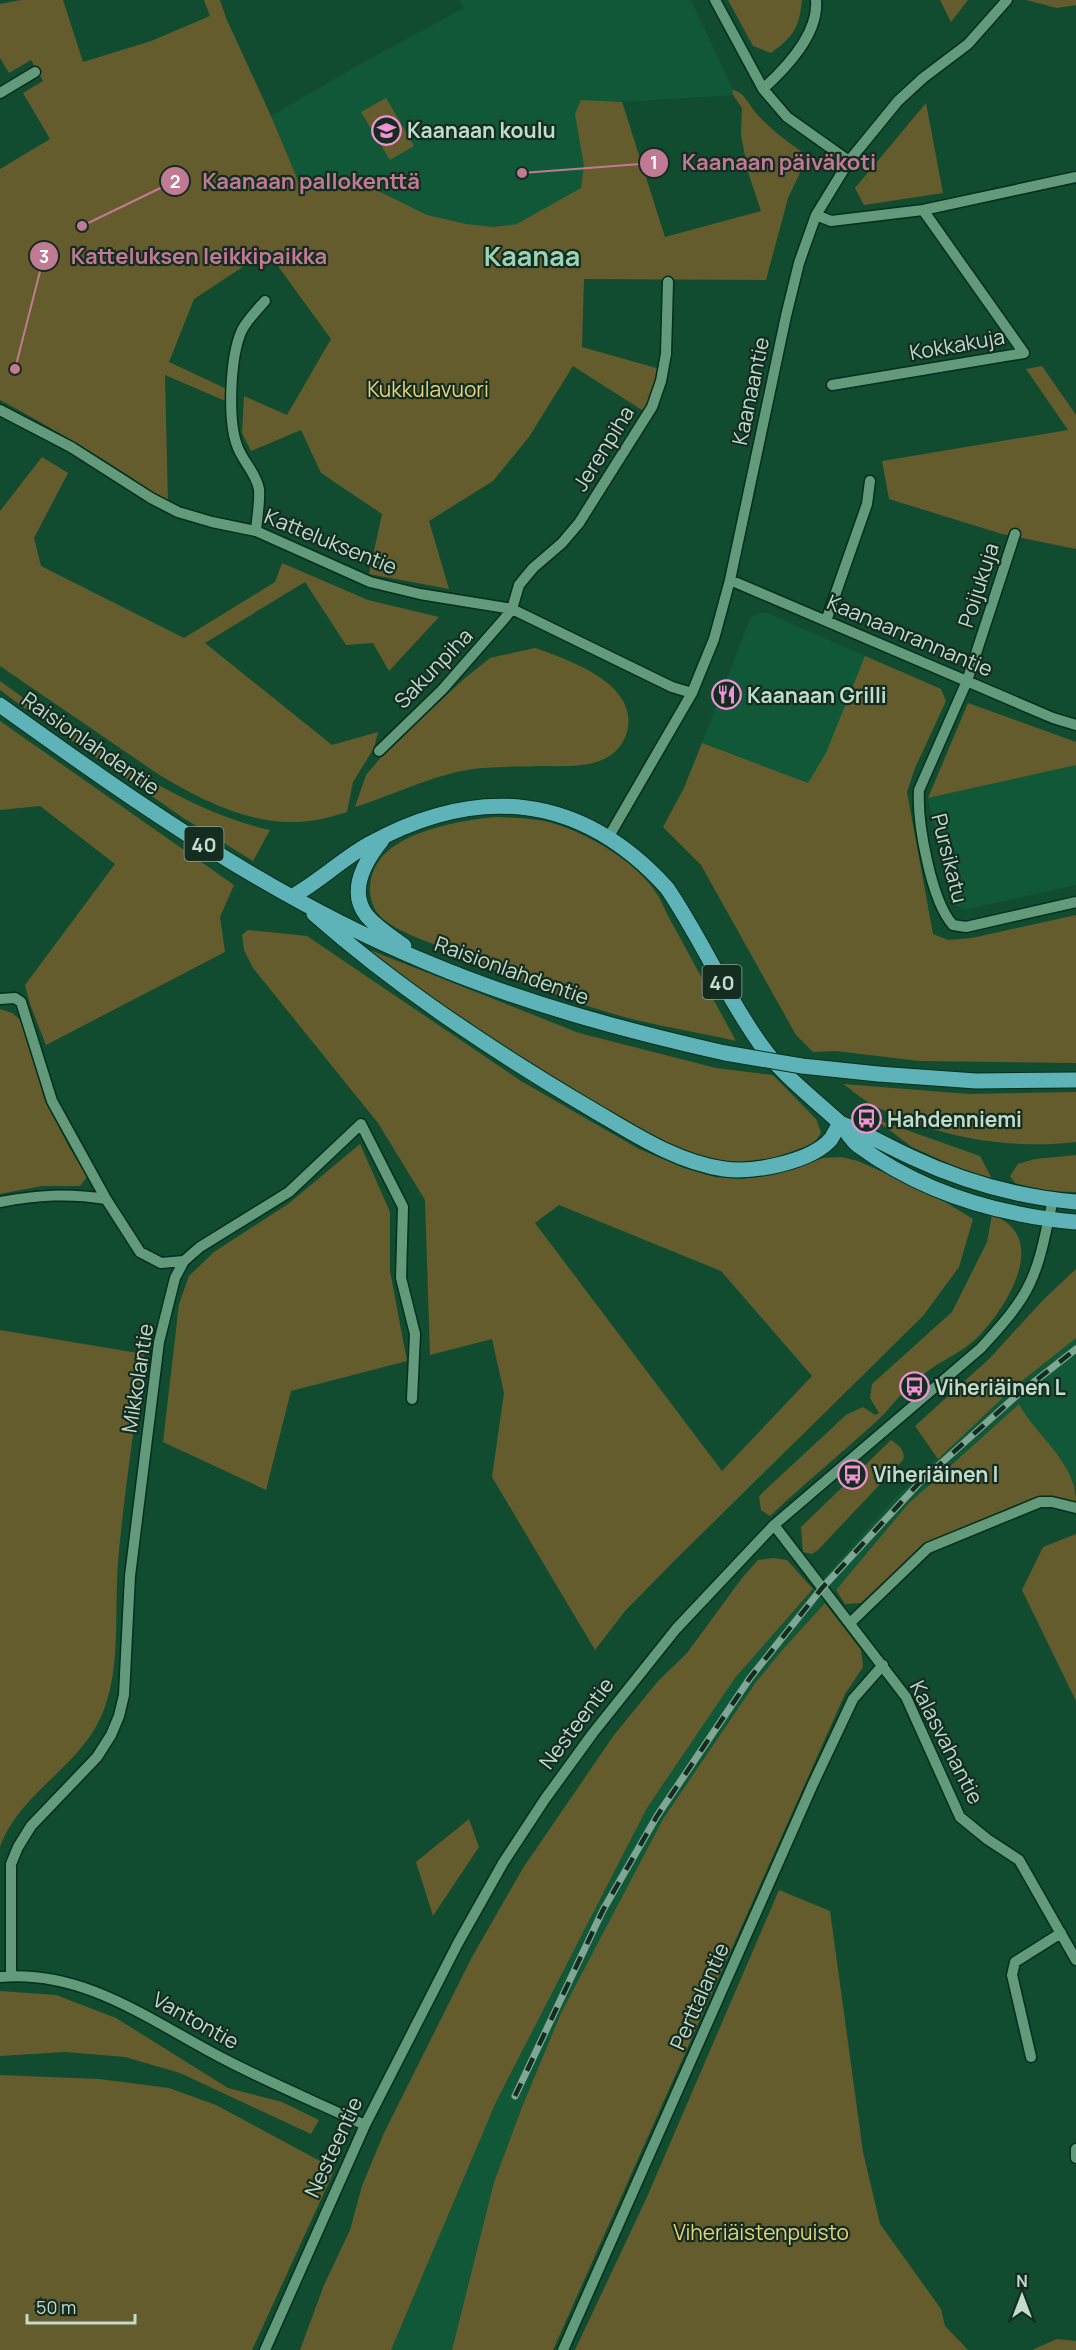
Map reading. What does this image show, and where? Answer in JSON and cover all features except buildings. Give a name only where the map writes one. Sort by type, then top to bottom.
[{"type":"main road","name":"Raisionlahdentie","points":[[0,705],[116,789],[191,837],[293,896],[362,933],[426,962],[587,1020],[725,1053],[802,1066],[976,1081],[1076,1080]]},
{"type":"main road","name":"40","points":[[293,896],[315,883],[354,852],[409,824],[441,813],[460,808],[493,806],[527,808],[564,817],[608,838],[647,867],[667,888],[762,1047],[790,1078],[840,1123],[857,1145],[897,1170],[974,1204],[1010,1213],[1076,1222]]},
{"type":"main road","points":[[387,835],[370,855],[362,870],[359,889],[362,908],[375,924],[426,962]]},
{"type":"main road","points":[[293,896],[365,959],[438,1010],[558,1089],[674,1155],[724,1169],[747,1170],[768,1167],[792,1161],[818,1149],[830,1139],[840,1123]]},
{"type":"main road","name":"40","points":[[840,1123],[864,1132],[910,1157],[976,1183],[1053,1200],[1076,1202]]},
{"type":"street","points":[[715,0],[763,89],[787,117],[849,161]]},
{"type":"street","points":[[763,89],[777,76],[807,37],[817,13],[816,0]]},
{"type":"street","name":"Kaanaantie","points":[[608,838],[692,693],[714,639],[730,580],[786,316],[799,263],[816,215],[849,161],[897,101],[968,44],[1007,0]]},
{"type":"street","points":[[0,93],[35,72]]},
{"type":"street","points":[[816,215],[831,221],[923,210],[1076,177]]},
{"type":"street","name":"Kokkakuja","points":[[832,385],[1024,352],[923,210]]},
{"type":"street","name":"Jerenpiha","points":[[512,609],[519,585],[579,523],[652,407],[662,381],[666,354],[668,282]]},
{"type":"street","points":[[256,531],[259,490],[254,474],[238,450],[233,434],[232,374],[242,330],[252,314],[265,301]]},
{"type":"street","name":"Katteluksentie","points":[[0,410],[71,447],[178,513],[256,531],[370,582],[420,594],[512,609],[672,687],[692,693]]},
{"type":"street","points":[[826,621],[867,504],[870,481]]},
{"type":"street","name":"Poijukuja","points":[[967,681],[1015,534]]},
{"type":"street","name":"Kaanaanrannantie","points":[[730,580],[1053,718],[1076,725]]},
{"type":"street","name":"Sakunpiha","points":[[379,751],[441,690],[482,646],[512,609]]},
{"type":"street","name":"Pursikatu","points":[[967,681],[919,790],[918,806],[932,881],[944,916],[952,926],[966,927],[1076,902]]},
{"type":"street","points":[[0,999],[15,998],[21,1002],[52,1101],[106,1199],[140,1252],[161,1263],[184,1261]]},
{"type":"street","name":"Mikkolantie","points":[[6,1976],[11,1864],[18,1847],[31,1826],[97,1757],[111,1735],[119,1716],[124,1695],[130,1576],[159,1342],[175,1278],[184,1261],[200,1247],[289,1192],[361,1124],[403,1207],[401,1278],[415,1334],[412,1398]]},
{"type":"street","points":[[0,1202],[33,1196],[64,1194],[106,1199]]},
{"type":"street","name":"Nesteentie","points":[[265,2350],[365,2125],[458,1943],[503,1863],[545,1799],[593,1733],[678,1627],[774,1525],[981,1348],[1007,1318],[1028,1287],[1036,1267],[1053,1200]]},
{"type":"street","points":[[850,1623],[928,1548],[1040,1502],[1052,1502],[1076,1508]]},
{"type":"street","name":"Kalasvahantie","points":[[774,1525],[906,1697],[960,1816],[987,1839],[1019,1860],[1076,1960]]},
{"type":"street","name":"Perttalantie","points":[[563,2350],[828,1752],[853,1699],[883,1665]]},
{"type":"street","points":[[1031,2057],[1012,1975],[1015,1962],[1061,1933]]},
{"type":"street","name":"Vantontie","points":[[6,1976],[38,1977],[66,1982],[101,1994],[138,2010],[224,2059],[365,2125]]},
{"type":"street","points":[[1076,2149],[1076,2158]]},
{"type":"shaded area","name":"Kaanaan koulu","points":[[459,0],[691,0],[732,87],[733,95],[623,102],[639,156],[502,233],[332,263],[271,116],[464,8]]},
{"type":"shaded area","points":[[765,612],[941,689],[946,701],[915,768],[687,819],[684,788],[751,617]]},
{"type":"shaded area","points":[[1076,765],[1076,885],[964,910],[951,902],[928,798]]},
{"type":"shaded area","points":[[1076,1338],[1076,1494],[1063,1461],[1026,1417],[1019,1404],[908,1504],[756,1682],[663,1819],[561,2013],[494,2182],[452,2350],[391,2350],[496,2102],[647,1808],[735,1678],[896,1497],[1012,1389]]},
{"type":"green space","name":"Kukkulavuori","points":[[21,0],[63,0],[83,62],[151,41],[210,16],[204,0],[220,0],[302,190],[323,181],[356,180],[427,215],[466,224],[493,227],[517,224],[581,188],[584,166],[575,114],[581,100],[622,102],[665,237],[761,211],[748,172],[741,135],[742,108],[732,90],[743,95],[756,113],[774,131],[808,156],[788,198],[766,280],[584,279],[582,347],[660,369],[645,412],[573,366],[529,437],[493,481],[429,521],[449,589],[369,574],[382,514],[321,473],[301,430],[251,451],[242,433],[244,396],[287,415],[331,339],[267,251],[194,299],[169,362],[231,391],[230,403],[165,375],[168,503],[86,448],[0,400],[0,169],[50,139],[23,93],[43,81],[31,60],[9,73],[0,58],[0,4]]},
{"type":"green space","points":[[728,0],[802,0],[794,31],[771,53],[753,46]]},
{"type":"green space","points":[[940,0],[968,0],[951,22]]},
{"type":"green space","points":[[1026,0],[1076,0],[1076,5],[1057,8]]},
{"type":"green space","points":[[386,98],[414,146],[390,160],[361,112]]},
{"type":"green space","points":[[926,103],[943,193],[864,205],[855,188]]},
{"type":"green space","points":[[1042,366],[1076,415],[1076,549],[1002,534],[889,499],[882,461],[1068,430],[1026,369]]},
{"type":"green space","points":[[42,457],[68,473],[34,538],[41,566],[184,638],[275,582],[282,563],[368,600],[439,617],[389,671],[373,643],[346,645],[305,582],[205,643],[332,745],[378,732],[374,748],[353,782],[347,812],[315,820],[274,821],[253,817],[213,803],[158,774],[0,666],[0,511]]},
{"type":"green space","points":[[535,648],[566,659],[599,676],[613,687],[623,700],[628,715],[627,732],[615,752],[601,761],[584,765],[490,767],[458,772],[428,780],[355,807],[366,775],[388,749],[465,678],[490,658]]},
{"type":"green space","points":[[865,656],[941,689],[946,701],[915,768],[907,792],[933,934],[948,940],[972,938],[1076,915],[1076,1063],[919,1061],[836,1051],[813,1052],[796,1035],[701,865],[663,827],[684,788],[702,743],[808,783],[826,753]]},
{"type":"green space","points":[[0,681],[112,757],[155,783],[199,806],[270,830],[253,861],[182,817],[23,707],[0,690]]},
{"type":"green space","points":[[968,703],[1076,742],[1076,765],[928,798]]},
{"type":"green space","points":[[0,721],[234,885],[220,917],[225,952],[46,1045],[25,985],[115,864],[40,806],[0,810]]},
{"type":"green space","points":[[496,817],[524,818],[552,823],[602,845],[635,869],[659,897],[736,1041],[662,1026],[596,1009],[531,985],[414,936],[397,928],[377,913],[371,899],[371,877],[377,864],[386,853],[414,835],[431,829],[448,824]]},
{"type":"green space","points":[[248,930],[307,936],[521,1081],[639,1149],[684,1168],[715,1177],[742,1179],[773,1175],[823,1158],[841,1157],[858,1161],[905,1182],[973,1219],[959,1267],[923,1316],[674,1561],[625,1611],[595,1650],[492,1477],[504,1393],[492,1339],[430,1355],[425,1200],[378,1123],[253,968],[244,950],[242,935]],"holes":[[[559,1205],[721,1271],[812,1376],[722,1471],[535,1223]]]},
{"type":"green space","points":[[370,950],[579,1033],[716,1068],[773,1075],[816,1119],[821,1132],[808,1146],[752,1162],[715,1161],[671,1146],[586,1098],[523,1058],[370,955]]},
{"type":"green space","points":[[0,1009],[12,1013],[24,1023],[44,1098],[87,1177],[80,1186],[42,1186],[0,1194]]},
{"type":"green space","points":[[843,1084],[969,1094],[1076,1092],[1076,1142],[1024,1144],[972,1139],[947,1133],[873,1105]]},
{"type":"green space","points":[[881,1121],[980,1156],[992,1179],[954,1166],[912,1147],[880,1123]]},
{"type":"green space","points":[[360,1144],[390,1212],[390,1271],[407,1361],[291,1391],[266,1490],[163,1442],[179,1304],[189,1276],[214,1252],[288,1204]]},
{"type":"green space","points":[[1076,1155],[1076,1192],[1030,1187],[1015,1183],[1010,1176],[1018,1164],[1035,1159]]},
{"type":"green space","points":[[992,1215],[1010,1225],[1019,1239],[1021,1256],[1018,1274],[1000,1310],[972,1343],[917,1380],[879,1419],[770,1516],[761,1510],[759,1497],[762,1493],[846,1415],[863,1407],[875,1415],[879,1413],[870,1398],[872,1384],[952,1312],[987,1242]]},
{"type":"green space","points":[[1076,1269],[1076,1338],[1012,1389],[938,1459],[915,1426],[990,1358],[1043,1300]]},
{"type":"green space","points":[[0,1330],[144,1354],[120,1536],[116,1642],[112,1682],[107,1701],[90,1737],[20,1812],[0,1847]]},
{"type":"green space","points":[[1019,1404],[1069,1474],[1076,1502],[1062,1498],[1034,1500],[933,1540],[861,1603],[845,1604],[836,1590],[908,1504]]},
{"type":"green space","points":[[891,1440],[902,1451],[903,1460],[818,1550],[812,1554],[803,1552],[801,1527]]},
{"type":"green space","points":[[1076,1534],[1076,1701],[1022,1590],[1043,1547]]},
{"type":"green space","points":[[773,1558],[787,1560],[813,1589],[735,1678],[647,1808],[496,2102],[391,2350],[300,2350],[324,2285],[350,2230],[362,2186],[384,2133],[472,1957],[523,1868],[614,1735],[659,1680],[687,1653],[758,1560]]},
{"type":"green space","points":[[825,1603],[861,1650],[863,1667],[845,1694],[553,2350],[452,2350],[494,2182],[561,2013],[663,1819],[756,1682]]},
{"type":"green space","points":[[469,1819],[479,1847],[433,1916],[416,1862]]},
{"type":"green space","name":"Viheriäistenpuisto","points":[[779,1890],[830,1911],[863,2152],[880,2224],[941,2309],[945,2326],[968,2350],[575,2350],[647,2197]]},
{"type":"green space","points":[[0,1991],[56,1995],[116,2018],[228,2088],[282,2102],[319,2120],[311,2134],[180,2073],[125,2057],[65,2052],[0,2056]]},
{"type":"green space","points":[[0,2075],[99,2079],[169,2088],[216,2105],[335,2169],[252,2350],[0,2350]]},
{"type":"green space","points":[[1057,2339],[1076,2341],[1076,2350],[1032,2350]]},
{"type":"railway","points":[[515,2096],[603,1910],[657,1816],[750,1678],[822,1588],[919,1483],[1015,1397],[1076,1349]]},
{"type":"place","name":"Kaanaan koulu","points":[[386,130]]},
{"type":"place","name":"Kaanaan päiväkoti","points":[[522,173]]},
{"type":"place","name":"Kaanaan pallokenttä","points":[[82,226]]},
{"type":"place","name":"Katteluksen leikkipaikka","points":[[15,369]]},
{"type":"place","name":"Kaanaan Grilli","points":[[726,695]]},
{"type":"place","name":"Hahdenniemi","points":[[866,1119]]},
{"type":"place","name":"Viheriäinen L","points":[[914,1387]]},
{"type":"place","name":"Viheriäinen I","points":[[852,1474]]},
{"type":"district","name":"Kaanaa","points":[[532,255]]}]
